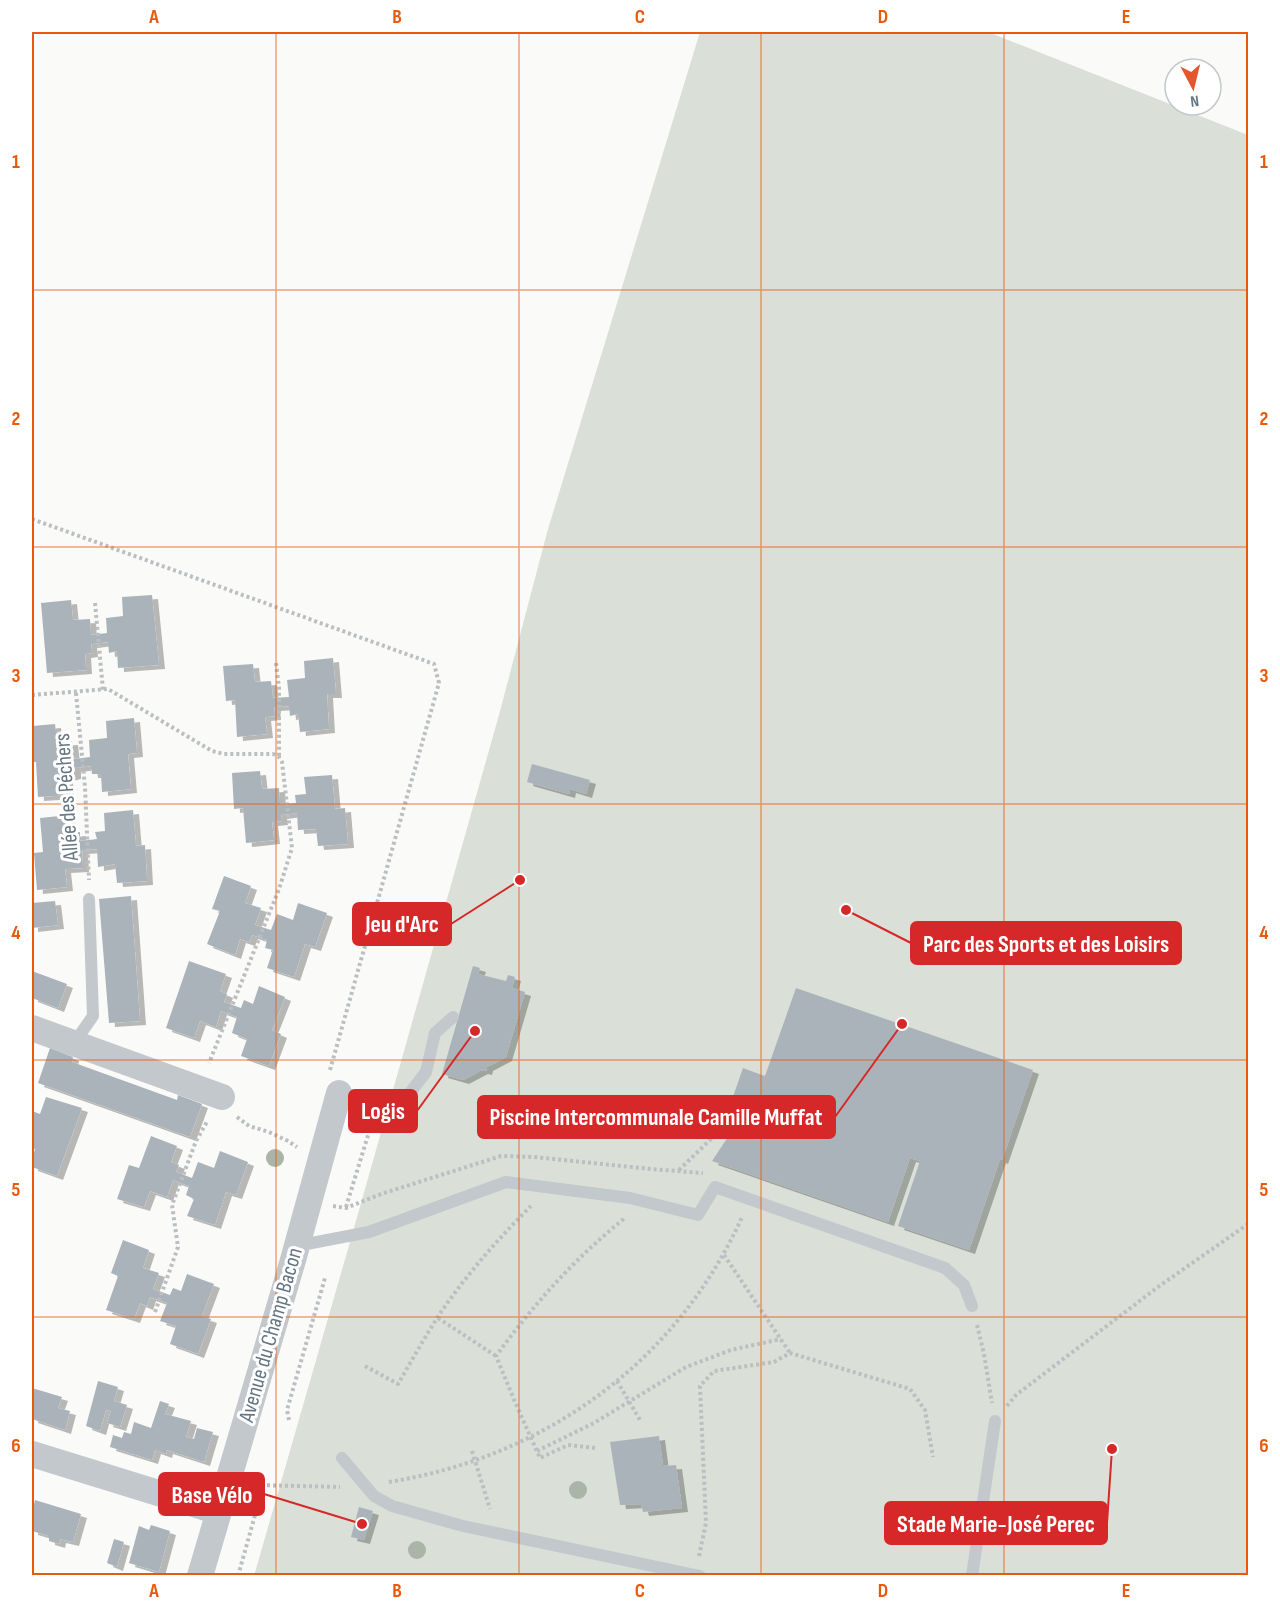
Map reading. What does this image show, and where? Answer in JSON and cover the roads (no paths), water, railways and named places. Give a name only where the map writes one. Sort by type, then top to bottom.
[{"type":"street","points":[[32,1028],[210,1093]]},
{"type":"street","name":"Avenue du Champ Bacon","points":[[200,1575],[339,1093]]},
{"type":"street","points":[[32,1454],[218,1512]]},
{"type":"lane","points":[[74,1043],[93,1016],[89,899]]},
{"type":"lane","points":[[339,1093],[396,1104],[409,1094],[426,1072],[435,1033],[453,1017]]},
{"type":"lane","points":[[296,1246],[369,1232],[506,1182],[642,1201],[698,1215],[715,1187],[945,1268],[964,1285],[972,1306]]},
{"type":"lane","points":[[972,1575],[995,1421]]},
{"type":"lane","points":[[342,1458],[374,1496],[392,1506],[463,1526],[698,1575]]},
{"type":"place","name":"Jeu d'Arc","points":[[520,880]]},
{"type":"place","name":"Parc des Sports et des Loisirs","points":[[846,910]]},
{"type":"place","name":"Piscine Intercommunale Camille Muffat","points":[[902,1024]]},
{"type":"place","name":"Logis","points":[[475,1031]]},
{"type":"place","name":"Stade Marie-José Perec","points":[[1112,1449]]},
{"type":"place","name":"Base Vélo","points":[[362,1524]]}]
